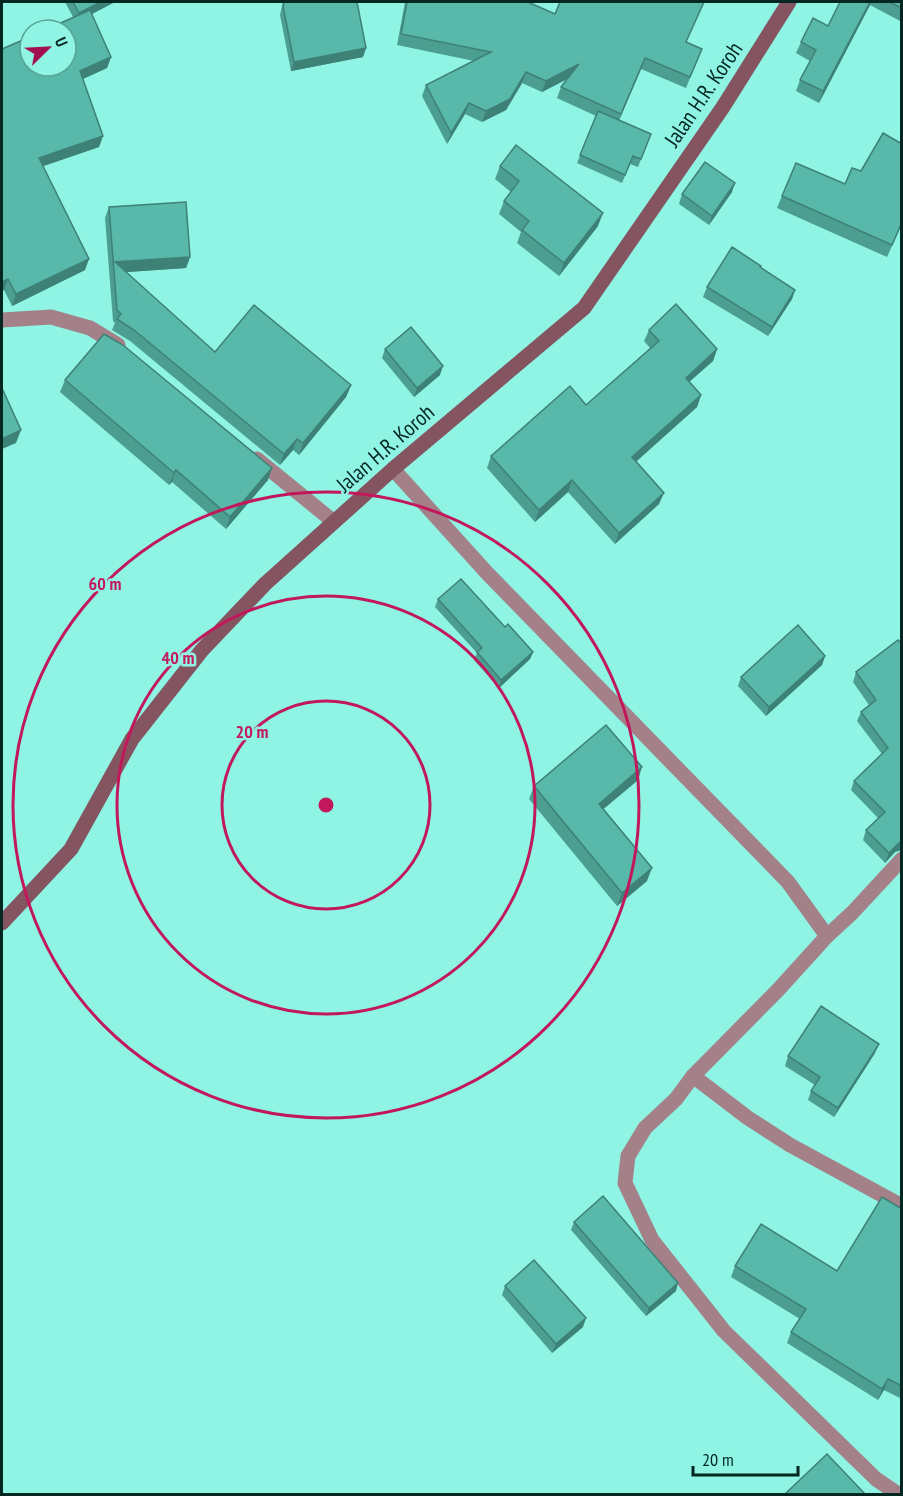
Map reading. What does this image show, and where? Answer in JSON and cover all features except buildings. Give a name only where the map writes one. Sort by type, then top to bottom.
[{"type":"main road","name":"Jalan H.R. Koroh","points":[[2,923],[71,849],[132,739],[202,650],[265,584],[393,469],[584,308],[723,107],[789,2]]},
{"type":"street","points":[[2,320],[51,317],[90,328],[133,357]]},
{"type":"street","points":[[243,447],[334,522]]},
{"type":"street","points":[[393,469],[487,573],[788,882],[827,936]]},
{"type":"street","points":[[898,1494],[876,1479],[724,1331],[652,1240],[625,1183],[628,1156],[645,1128],[902,859]]},
{"type":"street","points":[[693,1076],[748,1118],[790,1145],[902,1206]]}]
